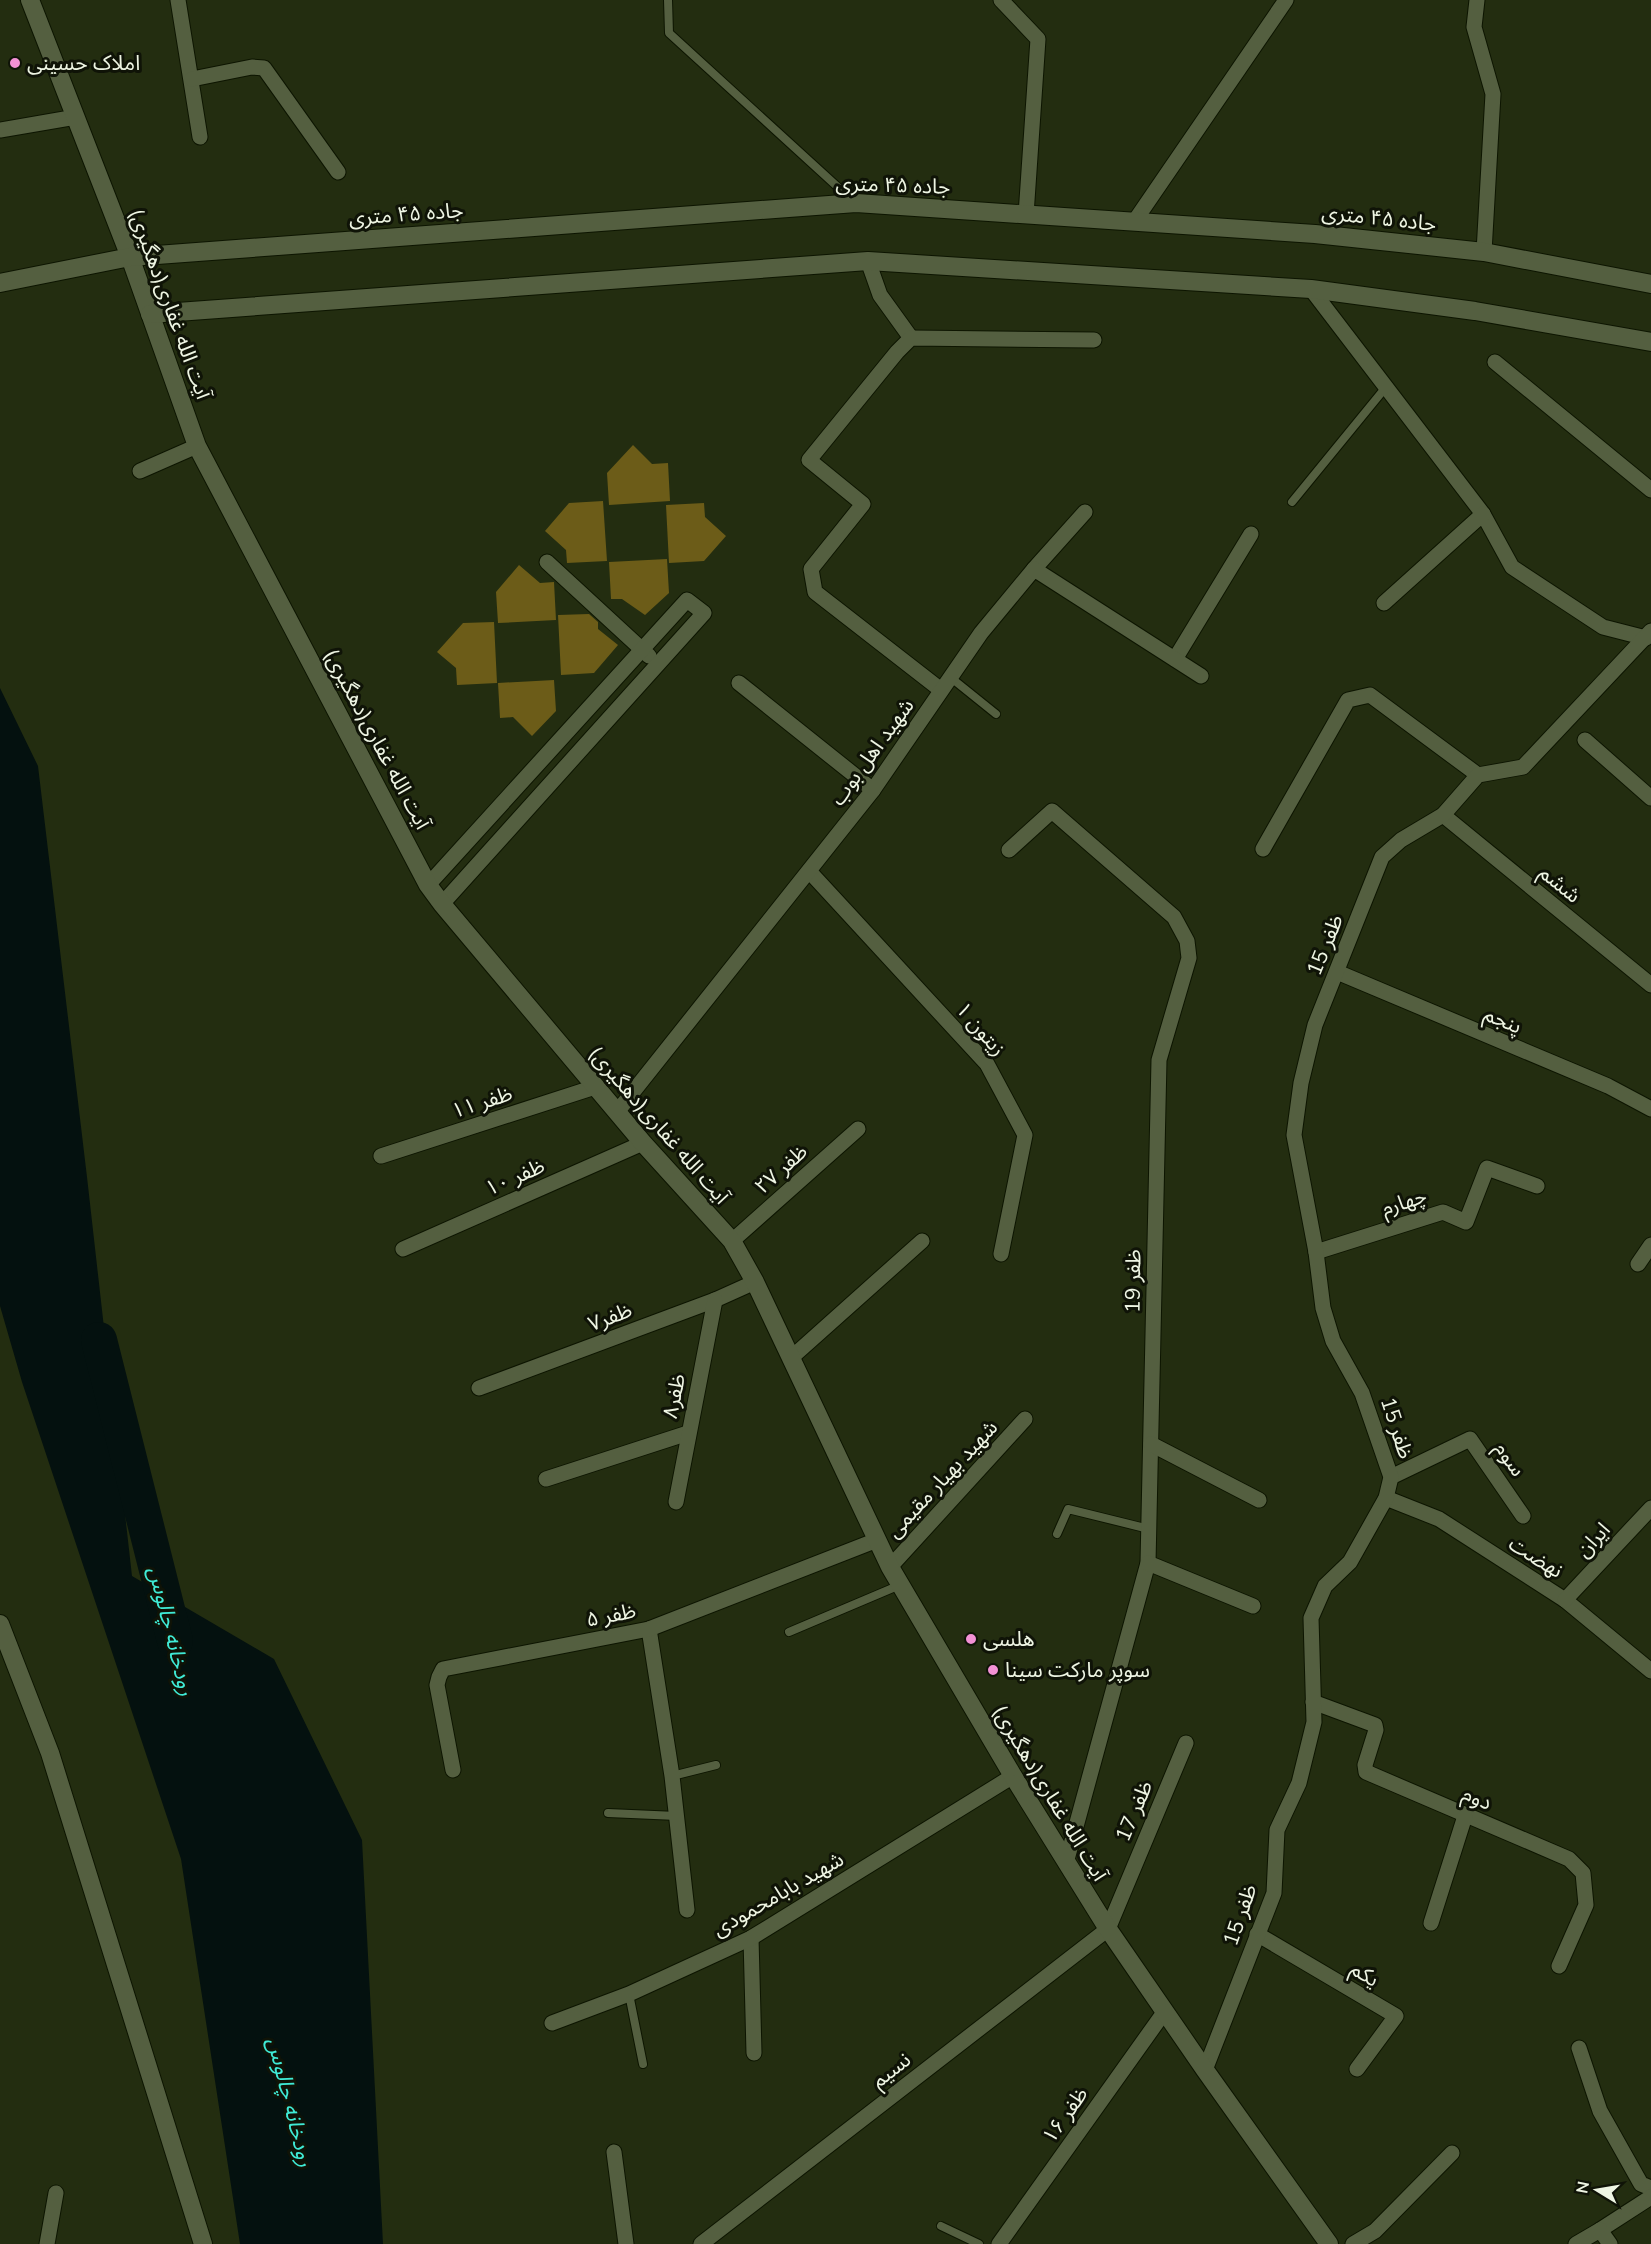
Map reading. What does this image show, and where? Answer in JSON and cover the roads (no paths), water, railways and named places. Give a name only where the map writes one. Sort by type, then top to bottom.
[{"type":"street","name":"آیت الله غفاری(دهگیری)","points":[[30,0],[130,257],[197,446],[428,885],[441,904],[595,1087],[732,1241],[755,1282],[890,1567],[1013,1776],[1108,1929],[1329,2244]]},
{"type":"street","points":[[178,0],[200,137]]},
{"type":"street","points":[[1001,0],[1038,39],[1026,215]]},
{"type":"street","points":[[1134,222],[1286,0]]},
{"type":"street","points":[[1477,0],[1474,27],[1492,94],[1484,252]]},
{"type":"street","points":[[192,79],[252,67],[264,68],[338,172]]},
{"type":"street","points":[[0,130],[76,117]]},
{"type":"street","name":"جاده ۴۵ متری","points":[[0,283],[130,257],[856,203],[1315,234],[1484,252],[1651,284]]},
{"type":"street","points":[[150,314],[868,261],[1311,289],[1475,311],[1651,342]]},
{"type":"street","points":[[868,261],[880,295],[911,338]]},
{"type":"street","points":[[1311,289],[1484,514],[1512,567],[1603,627],[1648,635]]},
{"type":"street","points":[[945,684],[815,592],[811,569],[863,504],[809,460],[911,338],[1094,340]]},
{"type":"street","points":[[1496,362],[1651,490]]},
{"type":"street","points":[[140,471],[197,446]]},
{"type":"street","name":"شهید اهل بوب","points":[[617,1112],[873,790],[981,633],[1084,512]]},
{"type":"street","points":[[1384,603],[1484,514]]},
{"type":"street","points":[[1175,659],[1251,534]]},
{"type":"street","points":[[547,562],[658,664]]},
{"type":"street","points":[[1034,569],[1201,676]]},
{"type":"street","points":[[428,885],[687,600],[704,613],[441,904]]},
{"type":"street","points":[[1263,849],[1348,700],[1370,695],[1478,775],[1523,767],[1648,635]]},
{"type":"street","points":[[739,683],[873,790]]},
{"type":"street","points":[[1585,740],[1651,798]]},
{"type":"street","name":"ظفر 15","points":[[1205,2070],[1274,1893],[1277,1830],[1299,1783],[1314,1722],[1311,1618],[1325,1586],[1350,1562],[1386,1498],[1391,1477],[1362,1392],[1333,1341],[1323,1308],[1316,1252],[1294,1134],[1301,1083],[1315,1025],[1382,857],[1401,840],[1443,815],[1478,775]]},
{"type":"street","name":"ظفر 19","points":[[1009,850],[1052,811],[1174,917],[1187,941],[1189,958],[1159,1060],[1148,1563],[1066,1863]]},
{"type":"street","name":"ششم","points":[[1443,815],[1651,985]]},
{"type":"street","name":"زیتون ۱","points":[[809,871],[987,1064],[1025,1135],[1001,1254]]},
{"type":"street","name":"پنجم","points":[[1337,972],[1608,1086],[1651,1109]]},
{"type":"street","name":"ظفر ۱۱","points":[[381,1156],[595,1087]]},
{"type":"street","name":"ظفر ۲۷","points":[[732,1241],[858,1129]]},
{"type":"street","name":"ظفر ۱۰","points":[[403,1249],[643,1143]]},
{"type":"street","name":"چهارم","points":[[1316,1252],[1443,1212],[1466,1221],[1487,1168],[1537,1186]]},
{"type":"street","points":[[791,1358],[922,1241]]},
{"type":"street","points":[[1638,1264],[1651,1245]]},
{"type":"street","name":"ظفر۷","points":[[479,1388],[715,1300],[755,1282]]},
{"type":"street","name":"ظفر۸","points":[[676,1502],[715,1300]]},
{"type":"street","name":"شهید بهیار مقیمی","points":[[890,1567],[1025,1419]]},
{"type":"street","points":[[546,1479],[688,1433]]},
{"type":"street","name":"سوم","points":[[1391,1477],[1470,1439],[1524,1516]]},
{"type":"street","points":[[1151,1444],[1259,1500]]},
{"type":"street","name":"نهضت","points":[[1386,1498],[1438,1519],[1565,1600],[1651,1671]]},
{"type":"street","name":"ایران","points":[[1565,1600],[1651,1508]]},
{"type":"street","name":"ظفر ۵","points":[[453,1770],[437,1685],[438,1677],[443,1669],[649,1629],[877,1540]]},
{"type":"street","points":[[1148,1563],[1253,1606]]},
{"type":"street","points":[[0,1626],[50,1753],[203,2244]]},
{"type":"street","points":[[649,1629],[672,1776],[687,1910]]},
{"type":"street","name":"دوم","points":[[1313,1702],[1375,1725],[1376,1730],[1365,1765],[1366,1772],[1464,1816],[1569,1859],[1583,1872],[1586,1905],[1559,1966]]},
{"type":"street","name":"ظفر 17","points":[[1108,1929],[1186,1743]]},
{"type":"street","name":"شهید بابامحمودی","points":[[552,2023],[629,1994],[751,1938],[1013,1776]]},
{"type":"street","points":[[1431,1923],[1464,1816]]},
{"type":"street","name":"نسیم","points":[[701,2244],[1108,1929]]},
{"type":"street","name":"یکم","points":[[1257,1934],[1396,2016],[1357,2069]]},
{"type":"street","points":[[751,1938],[754,2053]]},
{"type":"street","name":"ظفر ۱۶","points":[[999,2244],[1165,2011]]},
{"type":"street","points":[[1578,2048],[1600,2111],[1641,2184],[1651,2188]]},
{"type":"street","points":[[614,2152],[626,2244]]},
{"type":"street","points":[[1353,2244],[1375,2231],[1452,2153]]},
{"type":"street","points":[[47,2244],[56,2193]]},
{"type":"street","points":[[1576,2244],[1651,2197]]},
{"type":"street","points":[[1600,2230],[1610,2244]]},
{"type":"lane","points":[[668,0],[669,33],[856,203]]},
{"type":"lane","points":[[1292,502],[1387,385]]},
{"type":"lane","points":[[945,684],[996,714]]},
{"type":"lane","points":[[1057,1534],[1068,1509],[1149,1528]]},
{"type":"lane","points":[[789,1632],[900,1585]]},
{"type":"lane","points":[[672,1776],[716,1765]]},
{"type":"lane","points":[[608,1813],[677,1816]]},
{"type":"lane","points":[[629,1994],[643,2064]]},
{"type":"lane","points":[[941,2226],[979,2244]]},
{"type":"water","points":[[0,688],[38,766],[132,1576],[274,1659],[362,1840],[383,2244],[240,2244],[181,1859],[22,1382],[0,1306]]},
{"type":"waterway","name":"رودخانه چالوس","points":[[99,1340],[175,1641]]},
{"type":"place","name":"املاک حسینی","points":[[15,63]]},
{"type":"place","name":"هلسی","points":[[971,1639]]},
{"type":"place","name":"سوپر مارکت سینا","points":[[993,1670]]}]
